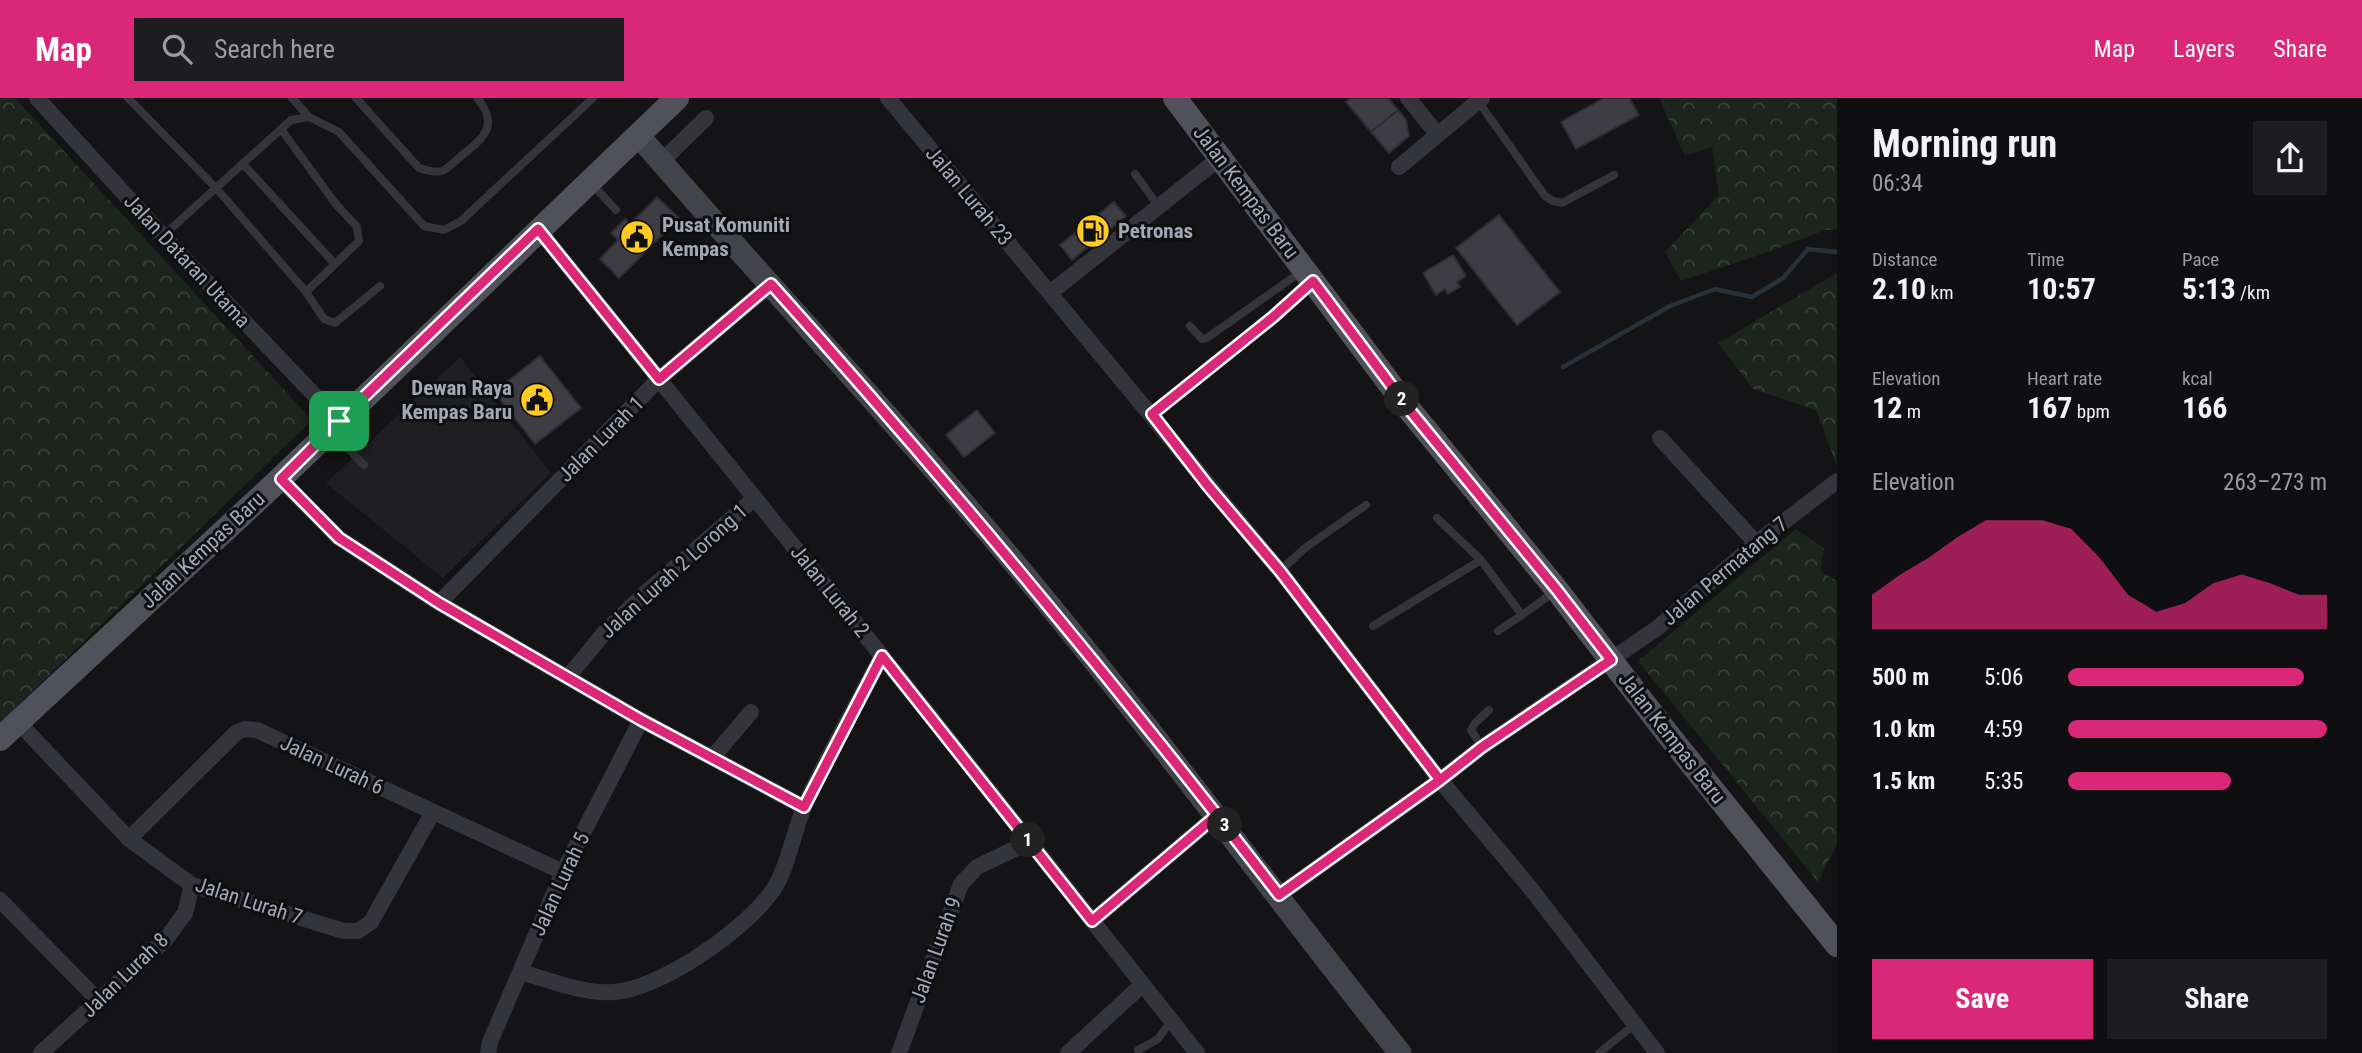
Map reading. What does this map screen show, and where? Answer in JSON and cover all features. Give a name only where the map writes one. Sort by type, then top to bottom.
[{"type":"main road","name":"Jalan Kempas Baru","points":[[9,730],[281,479],[677,98]]},
{"type":"main road","name":"Jalan Kempas Baru","points":[[1175,98],[1408,408],[1557,590],[1666,732],[1837,945]]},
{"type":"street","name":"Jalan Dataran Utama","points":[[37,98],[334,426]]},
{"type":"street","name":"Jalan Lurah 23","points":[[888,98],[1280,571],[1440,780],[1532,890],[1657,1053]]},
{"type":"street","points":[[1408,98],[1437,134]]},
{"type":"street","points":[[1399,167],[1480,100]]},
{"type":"street","points":[[661,162],[706,118]]},
{"type":"street","points":[[639,136],[1027,578],[1217,815],[1400,1053]]},
{"type":"street","points":[[1050,293],[1221,157]]},
{"type":"street","name":"Jalan Lurah 2","points":[[538,229],[927,712],[1197,1053]]},
{"type":"street","name":"Jalan Lurah 1","points":[[439,603],[659,379],[771,284]]},
{"type":"street","points":[[1660,438],[1756,543]]},
{"type":"street","points":[[281,479],[339,538],[439,603],[641,720],[804,807]]},
{"type":"street","name":"Jalan Permatang 7","points":[[1279,895],[1482,747],[1656,629],[1756,543],[1837,481]]},
{"type":"street","name":"Jalan Lurah 2 Lorong 1","points":[[568,677],[604,632],[755,498]]},
{"type":"street","points":[[520,972],[581,990],[613,992],[647,985],[728,936],[757,910],[775,887],[804,807],[882,656]]},
{"type":"street","points":[[712,758],[751,712]]},
{"type":"street","name":"Jalan Lurah 5","points":[[488,1053],[490,1042],[563,872],[641,720]]},
{"type":"street","name":"Jalan Lurah 6","points":[[129,839],[237,732],[245,729],[257,730],[563,872]]},
{"type":"street","name":"Jalan Lurah 7","points":[[9,730],[129,839],[192,886],[344,931],[358,930],[371,922],[433,812]]},
{"type":"street","points":[[1092,921],[1217,815]]},
{"type":"street","name":"Jalan Lurah 9","points":[[899,1053],[961,884],[977,867],[1030,842]]},
{"type":"street","name":"Jalan Lurah 8","points":[[41,1053],[166,939],[185,913],[192,886]]},
{"type":"street","points":[[0,900],[99,1001]]},
{"type":"street","points":[[1068,1053],[1142,985]]},
{"type":"lane","points":[[128,98],[217,188],[306,292],[324,319],[335,323],[380,286]]},
{"type":"lane","points":[[292,98],[309,117],[339,132],[424,226],[444,230],[461,221],[593,98]]},
{"type":"lane","points":[[356,98],[419,168],[442,171],[484,137],[489,121],[477,98]]},
{"type":"lane","points":[[1480,100],[1545,196],[1553,201],[1562,203],[1614,175]]},
{"type":"lane","points":[[163,236],[291,120],[309,117]]},
{"type":"lane","points":[[281,129],[335,203],[357,228],[359,241],[306,292]]},
{"type":"lane","points":[[243,164],[334,264]]},
{"type":"lane","points":[[1135,174],[1159,207]]},
{"type":"lane","points":[[589,181],[616,210]]},
{"type":"lane","points":[[1191,326],[1202,339],[1206,338],[1308,275]]},
{"type":"lane","points":[[1152,414],[1273,317],[1308,275]]},
{"type":"lane","points":[[334,426],[364,465]]},
{"type":"lane","points":[[1280,571],[1305,548],[1366,505]]},
{"type":"lane","points":[[1437,518],[1481,560],[1522,615]]},
{"type":"lane","points":[[1373,626],[1481,560]]},
{"type":"lane","points":[[1498,631],[1557,590]]},
{"type":"lane","points":[[1482,747],[1471,730],[1489,710]]},
{"type":"lane","points":[[1138,1050],[1158,1039],[1171,1021]]},
{"type":"lane","points":[[1599,1053],[1636,1023]]},
{"type":"shaded area","points":[[460,357],[551,473],[443,578],[326,483]]},
{"type":"green space","points":[[0,98],[15,98],[312,420],[0,723]]},
{"type":"green space","points":[[1659,98],[1837,98],[1837,229],[1825,230],[1681,281],[1665,252],[1719,195],[1712,147],[1685,156]]},
{"type":"green space","points":[[1837,273],[1836,464],[1816,410],[1753,389],[1718,343]]},
{"type":"green space","points":[[1796,529],[1824,548],[1820,571],[1837,581],[1837,844],[1818,882],[1638,661]]},
{"type":"building","points":[[1351,98],[1388,98],[1398,110],[1371,132],[1346,102]]},
{"type":"building","points":[[1604,98],[1629,98],[1639,115],[1576,149],[1561,122]]},
{"type":"building","points":[[1398,110],[1406,120],[1409,136],[1389,153],[1371,132]]},
{"type":"building","name":"Pusat Komuniti Kempas","points":[[657,197],[679,218],[619,278],[600,259],[618,240],[611,233],[625,219],[630,224]]},
{"type":"building","name":"Petronas","points":[[1114,202],[1126,216],[1072,260],[1060,245]]},
{"type":"building","points":[[1499,215],[1560,292],[1517,325],[1456,248]]},
{"type":"building","points":[[1453,255],[1466,276],[1457,282],[1460,287],[1448,294],[1445,289],[1436,295],[1423,273]]},
{"type":"building","name":"Dewan Raya Kempas Baru","points":[[540,356],[581,408],[535,444],[494,392]]},
{"type":"building","points":[[977,410],[995,433],[964,457],[946,435]]},
{"type":"waterway","points":[[1563,367],[1670,306],[1715,289],[1752,297],[1783,278],[1808,249],[1837,252]]},
{"type":"place","name":"Petronas","points":[[1093,231]]},
{"type":"place","name":"Pusat Komuniti Kempas","points":[[637,237]]},
{"type":"place","name":"Dewan Raya Kempas Baru","points":[[537,400]]},
{"type":"route","points":[[339,421],[281,479],[339,538],[439,603],[641,720],[804,807],[882,656],[1092,921],[1217,815],[1279,895],[1440,780],[1482,747],[1611,660],[1408,408],[1313,281],[1235,349],[1152,414],[1280,571],[1440,780],[1359,838],[1279,895],[1217,815],[1027,578],[854,376],[771,284],[659,379],[538,229],[339,421]]}]
